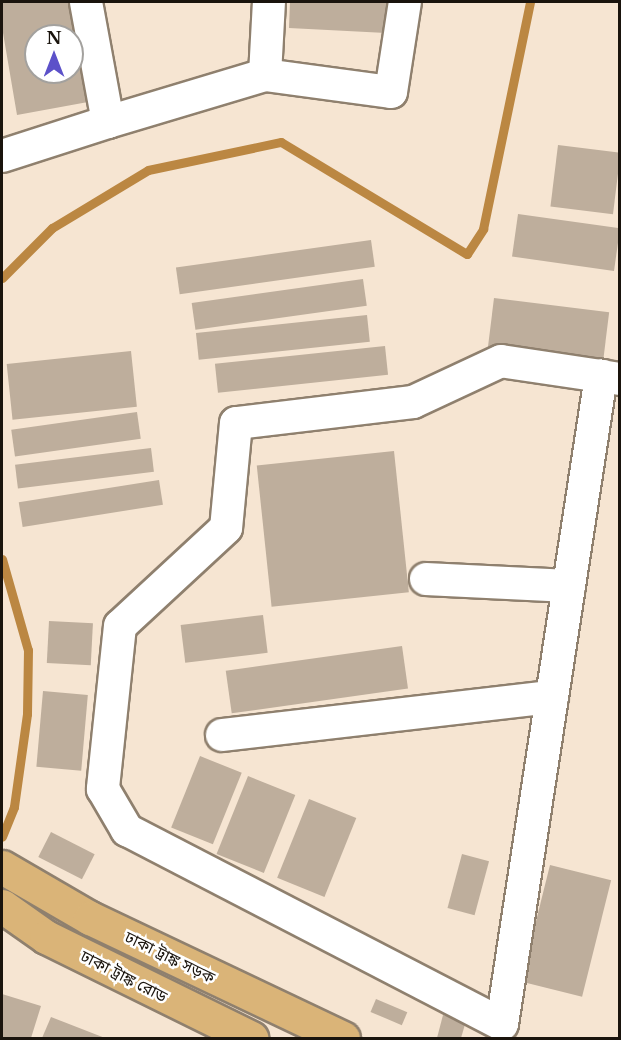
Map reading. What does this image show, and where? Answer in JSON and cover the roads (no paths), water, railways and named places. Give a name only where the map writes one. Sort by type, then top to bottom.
[{"type":"main road","name":"ঢাকা ট্রাঙ্ক সড়ক","points":[[2,867],[90,918],[343,1038]]},
{"type":"main road","name":"ঢাকা ট্রাঙ্ক রোড","points":[[2,906],[46,937],[213,1031],[250,1038]]},
{"type":"street","points":[[86,2],[108,122]]},
{"type":"street","points":[[266,75],[268,2]]},
{"type":"street","points":[[2,156],[266,75],[391,92],[405,2]]},
{"type":"street","points":[[501,361],[610,378],[569,586],[500,1031],[127,830],[104,789],[120,626],[226,528],[236,423],[413,402],[501,361]]},
{"type":"street","points":[[426,579],[569,586]]},
{"type":"street","points":[[222,735],[552,697]]},
{"type":"waterway","points":[[2,278],[52,228],[148,170],[281,142],[467,254],[483,229],[530,2]]},
{"type":"waterway","points":[[2,559],[28,650],[27,714],[14,807],[2,837]]}]
